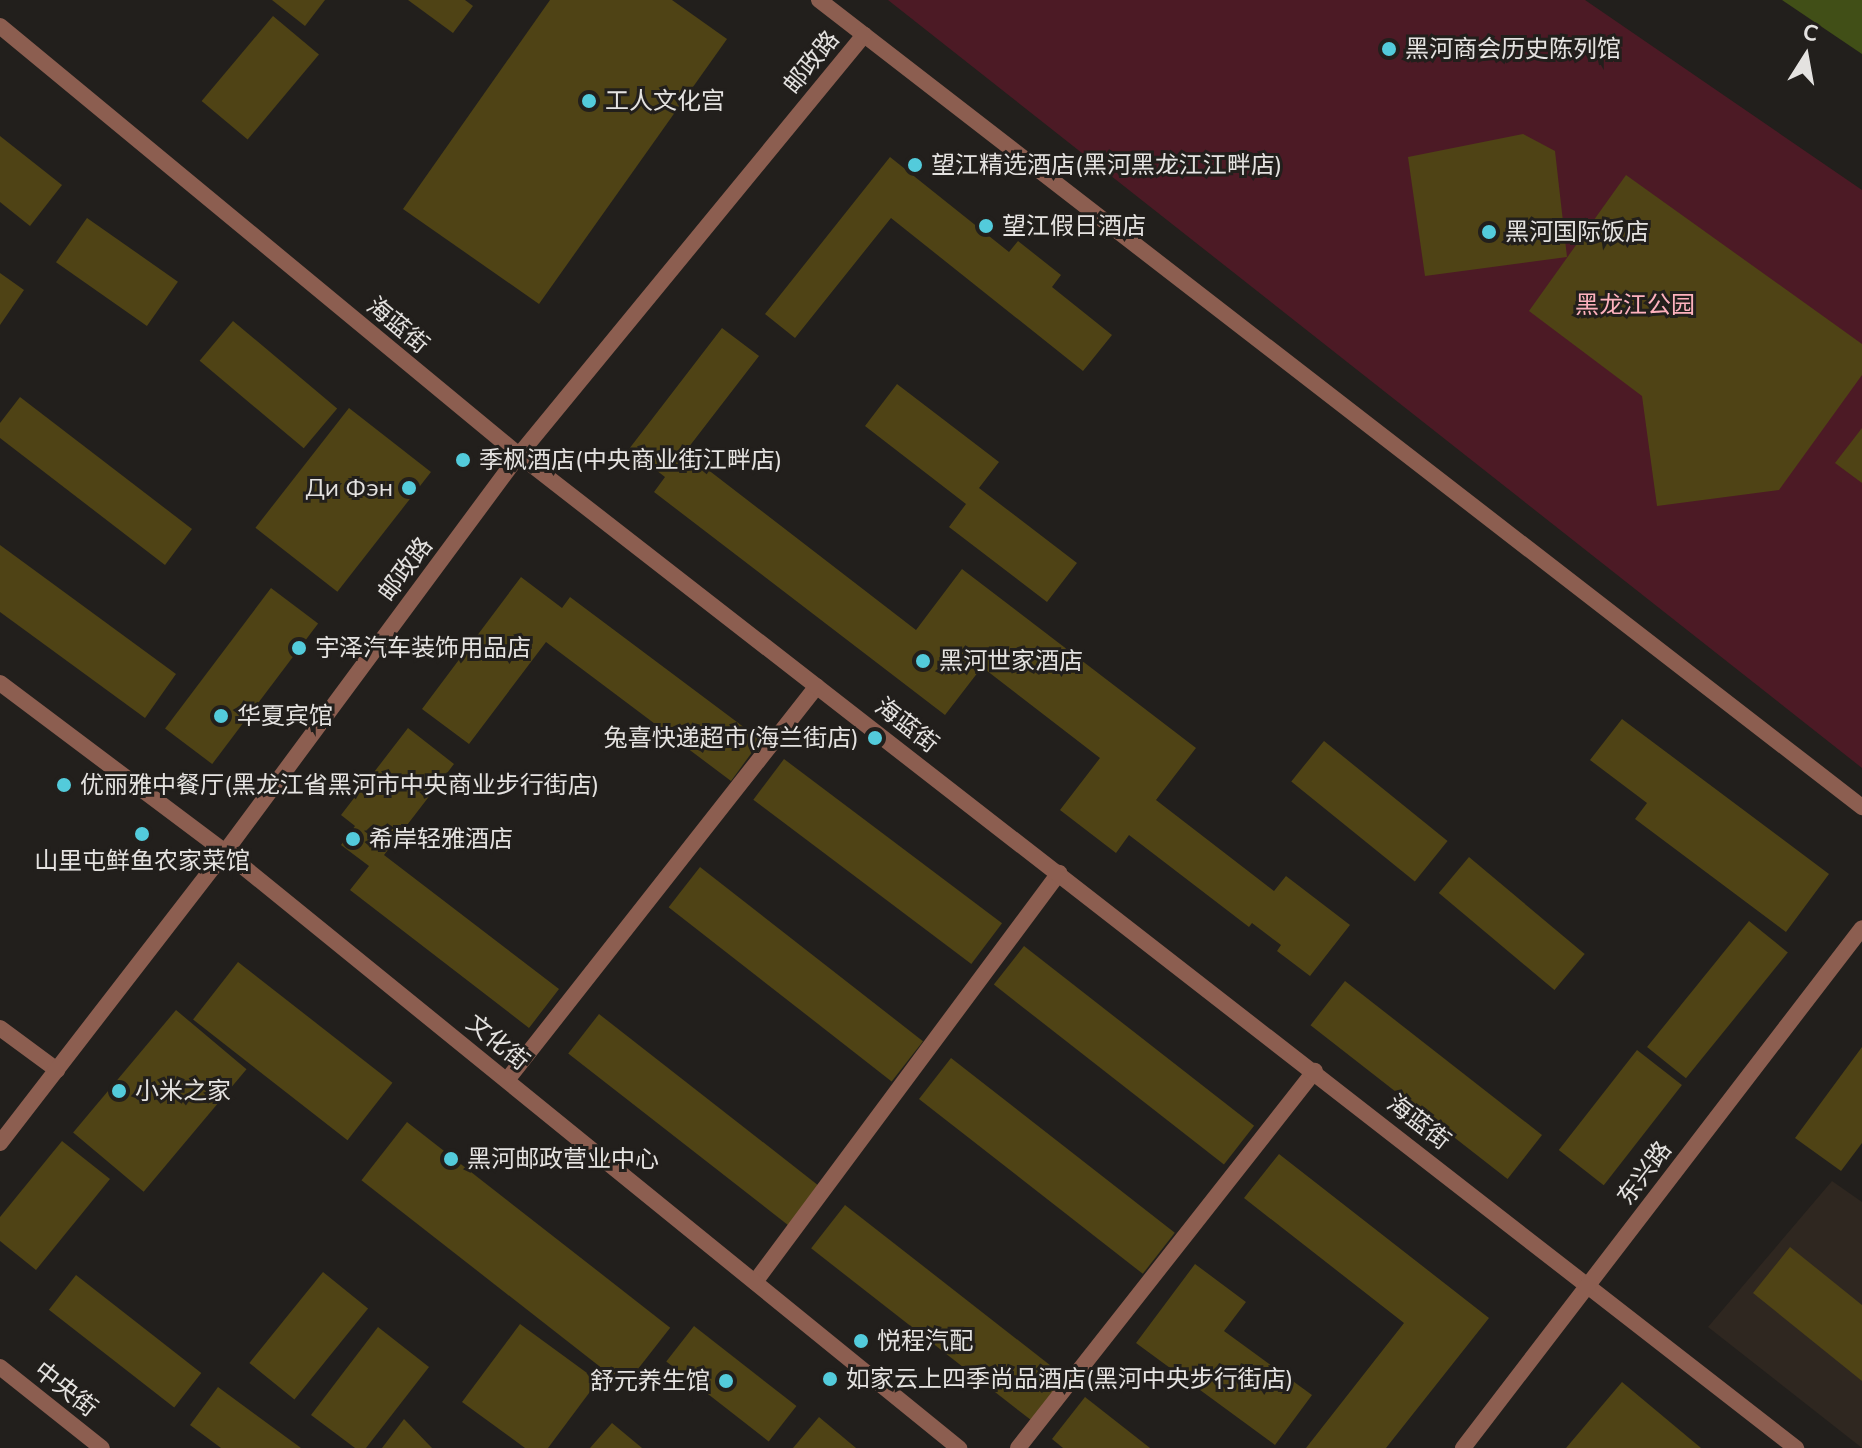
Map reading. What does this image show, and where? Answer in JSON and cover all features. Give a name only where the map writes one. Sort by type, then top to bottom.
[{"type":"street","points":[[819,0],[1862,807]]},
{"type":"street","name":"海蓝街","points":[[0,26],[519,455],[1796,1448]]},
{"type":"street","name":"邮政路","points":[[0,1143],[225,852],[519,455],[864,35]]},
{"type":"street","name":"文化街","points":[[0,683],[225,852],[959,1448]]},
{"type":"street","points":[[507,1080],[817,686]]},
{"type":"street","points":[[755,1282],[1059,873]]},
{"type":"street","name":"东兴路","points":[[1463,1448],[1862,928]]},
{"type":"street","points":[[0,1028],[57,1070]]},
{"type":"street","points":[[1018,1448],[1315,1071]]},
{"type":"street","name":"中央街","points":[[0,1367],[102,1448]]},
{"type":"shaded area","points":[[1782,0],[1862,0],[1862,54]]},
{"type":"shaded area","points":[[1832,1181],[1862,1202],[1862,1448],[1708,1327]]},
{"type":"green space","name":"黑龙江公园","points":[[888,0],[1585,0],[1862,190],[1862,768]]},
{"type":"building","points":[[272,0],[325,0],[305,26]]},
{"type":"building","points":[[408,0],[465,0],[473,6],[453,33]]},
{"type":"building","points":[[550,0],[672,0],[727,39],[539,304],[403,209]]},
{"type":"building","points":[[273,16],[319,55],[248,140],[202,101]]},
{"type":"building","points":[[1523,134],[1555,151],[1567,257],[1425,276],[1408,157]]},
{"type":"building","points":[[0,136],[62,185],[30,226],[0,202]]},
{"type":"building","points":[[890,157],[1009,252],[1018,241],[1061,275],[1052,287],[1112,335],[1083,371],[891,218],[795,338],[765,314]]},
{"type":"building","points":[[1626,175],[1862,344],[1862,375],[1779,490],[1657,506],[1642,396],[1529,311]]},
{"type":"building","points":[[87,218],[178,282],[147,326],[56,262]]},
{"type":"building","points":[[0,273],[24,290],[0,325]]},
{"type":"building","points":[[233,321],[337,408],[304,448],[200,361]]},
{"type":"building","points":[[722,328],[759,356],[685,452],[916,630],[962,569],[1196,748],[1156,800],[1274,891],[1286,876],[1350,925],[1310,976],[1277,951],[1281,945],[1252,923],[1249,927],[1129,835],[1116,853],[1060,810],[1100,758],[982,667],[945,715],[654,492],[665,477],[629,449]]},
{"type":"building","points":[[897,384],[999,462],[979,488],[1077,563],[1047,602],[949,527],[966,504],[865,426]]},
{"type":"building","points":[[20,397],[192,529],[165,565],[0,438],[0,423]]},
{"type":"building","points":[[349,408],[431,472],[337,592],[255,528]]},
{"type":"building","points":[[1862,428],[1862,483],[1835,463]]},
{"type":"building","points":[[0,545],[176,674],[145,718],[0,612]]},
{"type":"building","points":[[521,577],[562,608],[570,597],[761,740],[731,781],[546,642],[469,744],[422,709]]},
{"type":"building","points":[[271,588],[318,624],[212,764],[165,729]]},
{"type":"building","points":[[1622,719],[1829,874],[1786,932],[1635,819],[1647,803],[1590,760]]},
{"type":"building","points":[[408,728],[454,764],[384,855],[559,989],[529,1028],[350,890],[369,866],[341,845],[355,826],[341,815]]},
{"type":"building","points":[[1324,741],[1448,841],[1415,881],[1291,781]]},
{"type":"building","points":[[784,759],[1002,923],[971,964],[753,800]]},
{"type":"building","points":[[1469,857],[1585,954],[1554,990],[1439,893]]},
{"type":"building","points":[[700,867],[923,1041],[892,1081],[669,907]]},
{"type":"building","points":[[1749,921],[1788,952],[1686,1078],[1647,1047]]},
{"type":"building","points":[[1024,946],[1254,1126],[1224,1164],[994,985]]},
{"type":"building","points":[[238,962],[392,1083],[348,1140],[193,1020]]},
{"type":"building","points":[[1345,981],[1542,1135],[1508,1179],[1311,1025]]},
{"type":"building","points":[[176,1010],[246,1069],[144,1192],[73,1133]]},
{"type":"building","points":[[599,1014],[820,1186],[789,1226],[568,1053]]},
{"type":"building","points":[[1862,1047],[1862,1143],[1841,1171],[1795,1138]]},
{"type":"building","points":[[1637,1050],[1682,1085],[1604,1185],[1559,1150]]},
{"type":"building","points":[[951,1058],[1175,1233],[1143,1274],[919,1099]]},
{"type":"building","points":[[407,1122],[670,1328],[625,1386],[361,1180]]},
{"type":"building","points":[[62,1141],[110,1179],[36,1270],[0,1241],[0,1217]]},
{"type":"building","points":[[1279,1154],[1489,1318],[1386,1448],[1306,1448],[1404,1323],[1244,1198]]},
{"type":"building","points":[[845,1205],[1065,1377],[1031,1420],[811,1248]]},
{"type":"building","points":[[1790,1247],[1862,1305],[1862,1381],[1753,1293]]},
{"type":"building","points":[[1195,1264],[1246,1302],[1224,1331],[1312,1395],[1275,1445],[1136,1343]]},
{"type":"building","points":[[323,1272],[368,1309],[294,1399],[249,1363]]},
{"type":"building","points":[[76,1275],[201,1373],[174,1408],[49,1310]]},
{"type":"building","points":[[520,1324],[598,1381],[548,1448],[525,1448],[462,1402]]},
{"type":"building","points":[[694,1326],[796,1406],[769,1441],[666,1361]]},
{"type":"building","points":[[378,1327],[429,1367],[366,1448],[355,1448],[311,1415]]},
{"type":"building","points":[[1622,1382],[1701,1448],[1566,1448]]},
{"type":"building","points":[[218,1387],[301,1448],[221,1448],[190,1425]]},
{"type":"building","points":[[1085,1397],[1150,1448],[1063,1448],[1052,1439]]},
{"type":"building","points":[[819,1417],[856,1448],[793,1448]]},
{"type":"building","points":[[404,1419],[432,1448],[382,1448]]},
{"type":"building","points":[[612,1423],[642,1448],[590,1448]]},
{"type":"place","name":"黑河商会历史陈列馆","points":[[1389,49]]},
{"type":"place","name":"工人文化宫","points":[[589,101]]},
{"type":"place","name":"望江精选酒店(黑河黑龙江江畔店)","points":[[915,165]]},
{"type":"place","name":"望江假日酒店","points":[[986,226]]},
{"type":"place","name":"黑河国际饭店","points":[[1489,232]]},
{"type":"place","name":"季枫酒店(中央商业街江畔店)","points":[[463,460]]},
{"type":"place","name":"Ди Фэн","points":[[409,488]]},
{"type":"place","name":"宇泽汽车装饰用品店","points":[[299,648]]},
{"type":"place","name":"黑河世家酒店","points":[[923,661]]},
{"type":"place","name":"华夏宾馆","points":[[221,716]]},
{"type":"place","name":"兔喜快递超市(海兰街店)","points":[[875,738]]},
{"type":"place","name":"优丽雅中餐厅(黑龙江省黑河市中央商业步行街店)","points":[[64,785]]},
{"type":"place","name":"山里屯鲜鱼农家菜馆","points":[[142,834]]},
{"type":"place","name":"希岸轻雅酒店","points":[[353,839]]},
{"type":"place","name":"小米之家","points":[[119,1091]]},
{"type":"place","name":"黑河邮政营业中心","points":[[451,1159]]},
{"type":"place","name":"悦程汽配","points":[[861,1341]]},
{"type":"place","name":"如家云上四季尚品酒店(黑河中央步行街店)","points":[[830,1379]]},
{"type":"place","name":"舒元养生馆","points":[[726,1381]]}]
